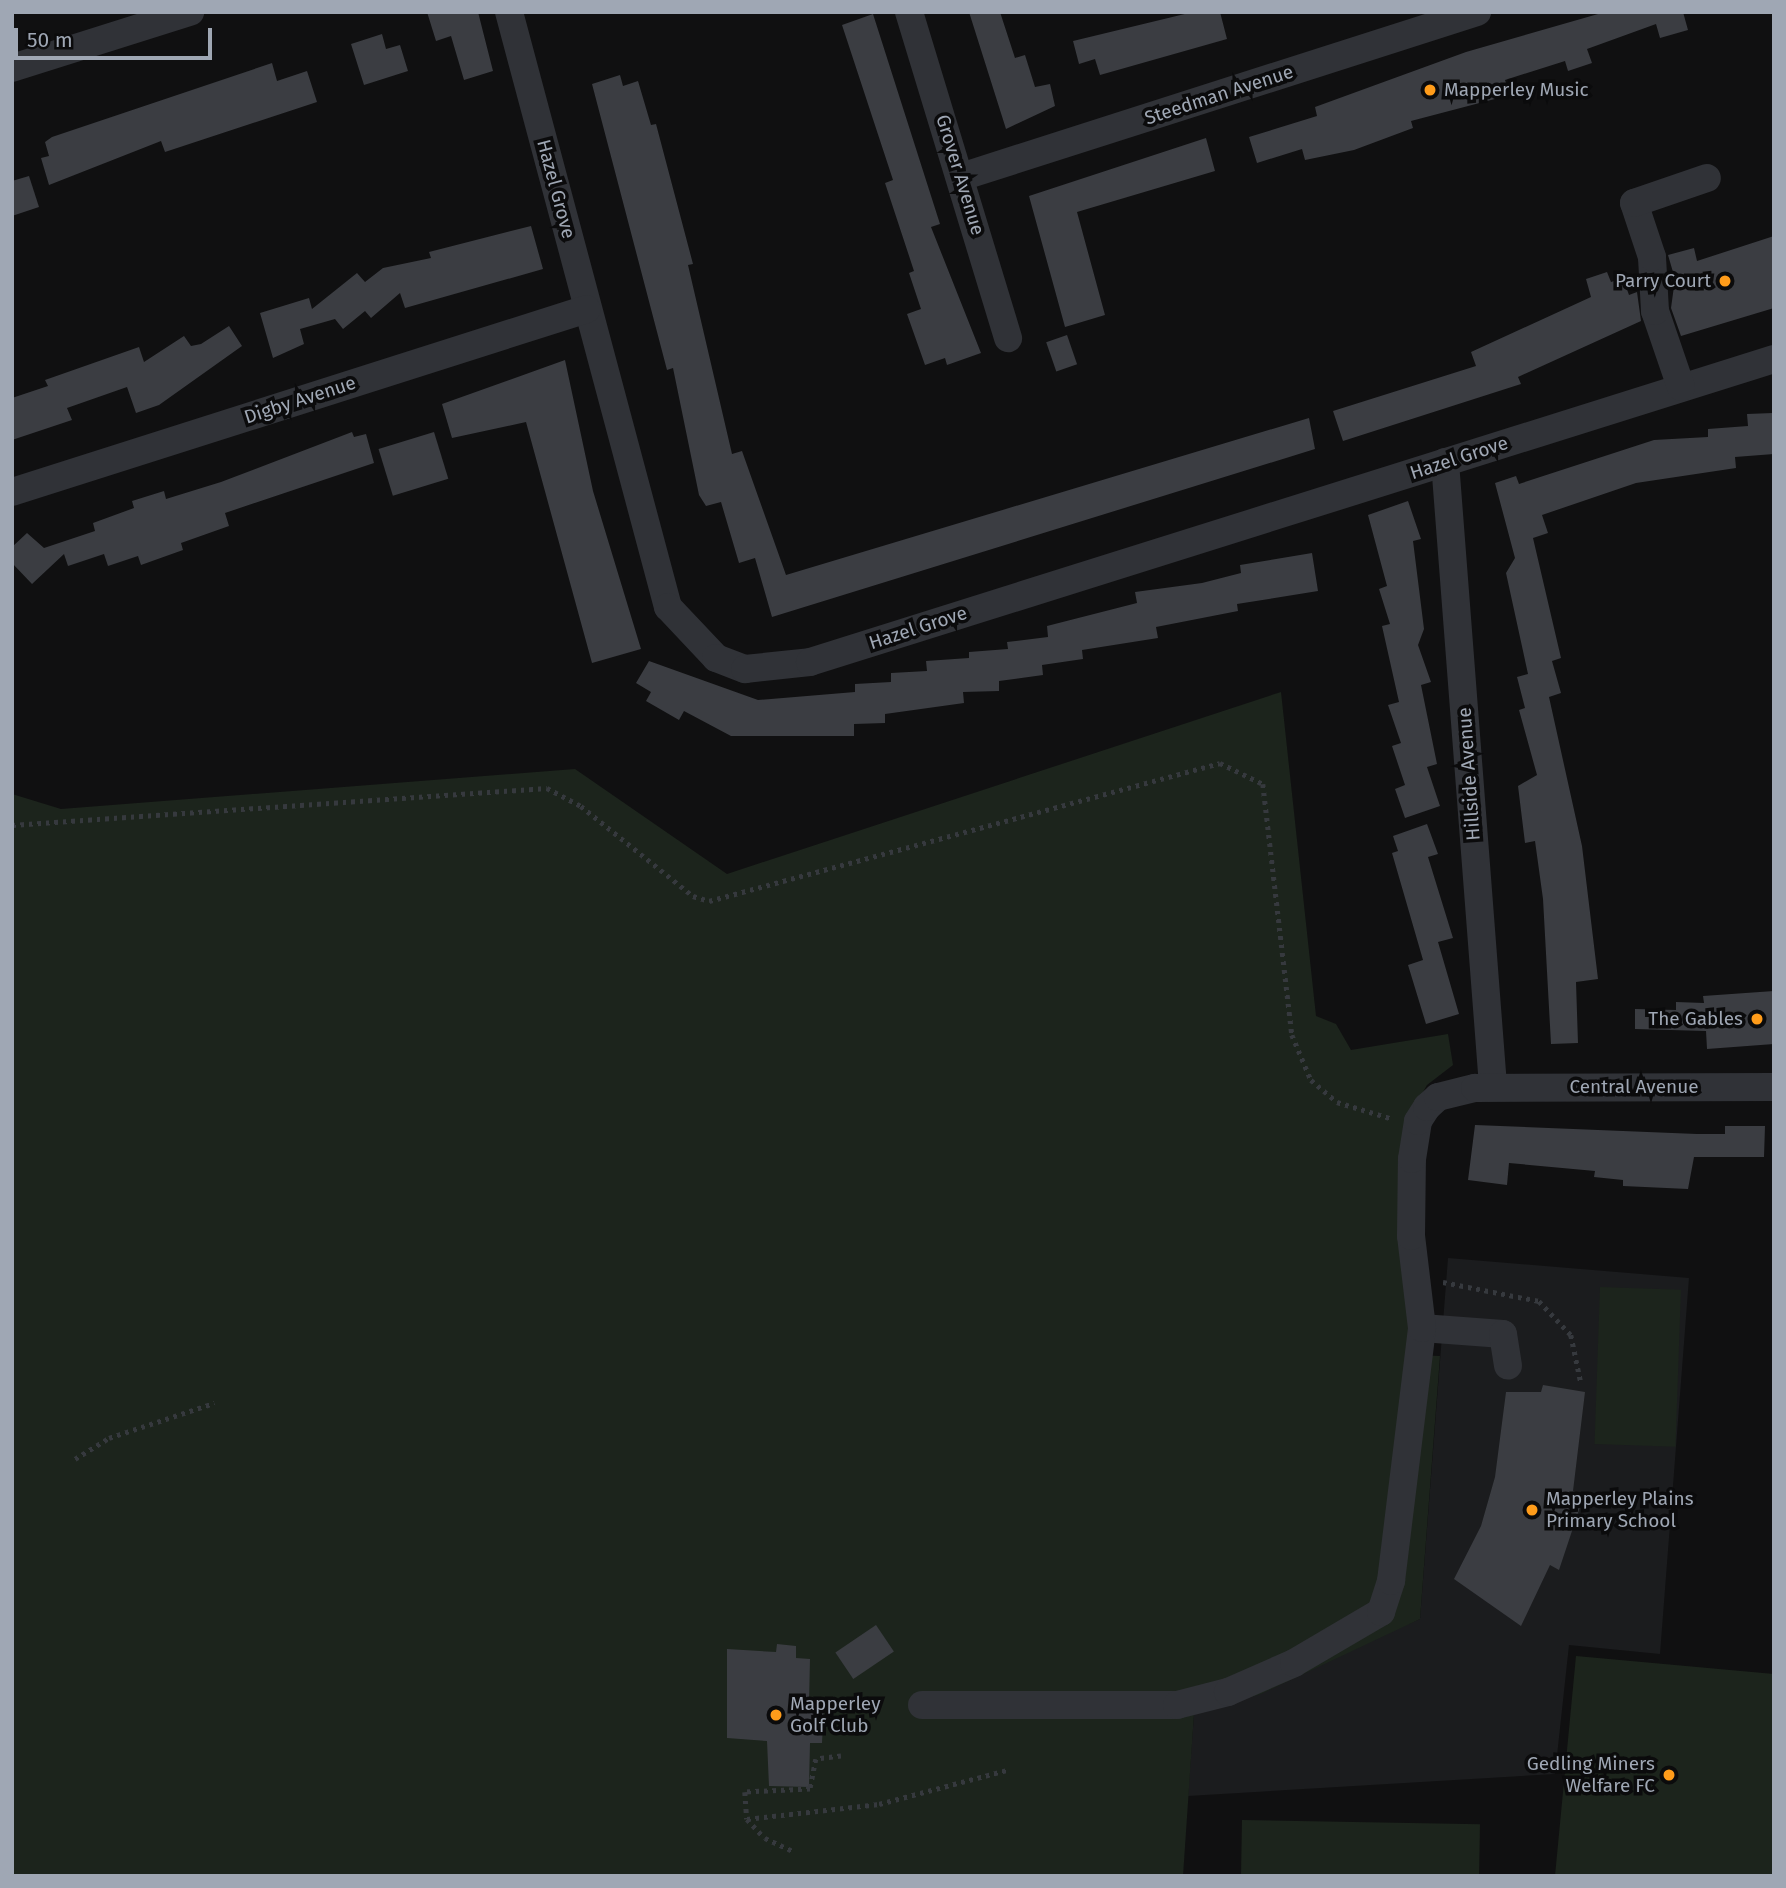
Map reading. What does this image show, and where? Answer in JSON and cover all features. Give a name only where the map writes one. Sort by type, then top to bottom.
[{"type":"street","name":"Hazel Grove","points":[[509,12],[668,607],[716,658],[745,669],[810,662],[1774,359]]},
{"type":"street","name":"Grover Avenue","points":[[909,12],[1008,338]]},
{"type":"street","name":"Steedman Avenue","points":[[961,177],[1477,12]]},
{"type":"street","points":[[12,68],[175,15]]},
{"type":"street","points":[[1681,387],[1655,311],[1652,257],[1634,204],[1707,178]]},
{"type":"street","name":"Digby Avenue","points":[[12,492],[587,309]]},
{"type":"street","name":"Hillside Avenue","points":[[1445,462],[1493,1086]]},
{"type":"street","name":"Central Avenue","points":[[1418,1121],[1438,1097],[1493,1086],[1774,1087]]},
{"type":"street","points":[[922,1705],[1177,1704],[1228,1692],[1294,1663],[1381,1612],[1391,1581],[1422,1328],[1411,1236],[1418,1121]]},
{"type":"street","points":[[1422,1328],[1503,1334],[1508,1366]]},
{"type":"path","points":[[12,825],[547,788],[581,806],[693,896],[709,901],[1220,763],[1263,784],[1292,1035],[1311,1080],[1355,1110],[1418,1121]]},
{"type":"path","points":[[1446,1282],[1539,1301],[1572,1335],[1581,1383]]},
{"type":"path","points":[[75,1459],[109,1437],[214,1403]]},
{"type":"path","points":[[795,1852],[765,1838],[747,1819],[745,1792],[810,1789],[816,1759],[841,1756]]},
{"type":"path","points":[[747,1819],[879,1804],[1007,1769]]},
{"type":"shaded area","points":[[1281,692],[1316,1016],[1336,1024],[1351,1050],[1448,1034],[1453,1065],[1427,1085],[1412,1111],[1411,1355],[1440,1356],[1420,1619],[1261,1694],[1194,1714],[1183,1876],[12,1876],[12,794],[61,809],[575,769],[727,874]]},
{"type":"shaded area","points":[[1448,1258],[1689,1278],[1660,1654],[1569,1645],[1555,1774],[1188,1796],[1194,1714],[1420,1619]]},
{"type":"shaded area","points":[[1600,1287],[1681,1290],[1675,1447],[1595,1444]]},
{"type":"shaded area","name":"Gedling Miners Welfare FC","points":[[1576,1656],[1774,1674],[1774,1876],[1555,1876]]},
{"type":"shaded area","points":[[1242,1820],[1480,1824],[1479,1876],[1241,1876]]},
{"type":"building","points":[[427,12],[478,12],[493,71],[464,80],[451,36],[436,41]]},
{"type":"building","points":[[969,12],[1000,12],[1015,58],[1025,55],[1035,87],[1050,84],[1055,106],[1006,129]]},
{"type":"building","points":[[1193,12],[1220,12],[1227,39],[1100,75],[1095,59],[1079,64],[1073,41]]},
{"type":"building","points":[[1605,12],[1683,12],[1688,30],[1660,38],[1656,24],[1587,49],[1592,63],[1568,71],[1565,61],[1505,80],[1510,95],[1411,121],[1413,128],[1354,150],[1305,160],[1302,149],[1257,163],[1249,137],[1317,116],[1315,107],[1466,52]]},
{"type":"building","points":[[873,14],[940,224],[931,227],[981,353],[947,365],[945,358],[925,365],[907,314],[921,309],[909,273],[914,271],[885,183],[893,180],[842,25]]},
{"type":"building","points":[[382,34],[386,49],[400,45],[408,71],[364,85],[351,44]]},
{"type":"building","points":[[272,63],[277,81],[307,71],[317,102],[165,152],[161,141],[49,185],[41,158],[49,156],[45,142],[52,137]]},
{"type":"building","points":[[620,75],[623,86],[638,81],[651,125],[656,124],[693,264],[688,265],[732,454],[742,451],[786,575],[1309,418],[1315,449],[772,617],[755,558],[739,563],[721,502],[706,506],[699,495],[673,368],[667,370],[592,84]]},
{"type":"building","points":[[1206,138],[1215,171],[1077,212],[1105,315],[1065,327],[1029,196]]},
{"type":"building","points":[[29,176],[39,207],[12,216],[12,181]]},
{"type":"building","points":[[531,226],[543,269],[405,308],[400,293],[371,318],[365,311],[343,329],[335,319],[300,329],[304,344],[273,358],[260,313],[309,298],[312,309],[357,273],[365,282],[383,268],[431,258],[429,252]]},
{"type":"building","name":"Parry Court","points":[[1774,236],[1774,308],[1681,336],[1671,308],[1675,279],[1668,255],[1694,248],[1697,261]]},
{"type":"building","points":[[1607,272],[1611,282],[1623,278],[1629,295],[1637,292],[1641,321],[1518,377],[1521,384],[1343,441],[1333,411],[1476,366],[1471,352],[1591,297],[1586,279]]},
{"type":"building","points":[[229,326],[242,346],[159,405],[136,413],[127,387],[67,408],[72,420],[12,440],[12,398],[48,386],[45,380],[139,347],[144,362],[184,336],[191,346],[201,344]]},
{"type":"building","points":[[1067,335],[1077,364],[1056,371],[1046,342]]},
{"type":"building","points":[[565,360],[593,491],[641,649],[592,663],[526,422],[452,438],[442,404]]},
{"type":"building","points":[[1773,413],[1774,454],[1735,457],[1736,468],[1636,483],[1542,515],[1548,533],[1533,538],[1561,658],[1552,661],[1561,693],[1549,697],[1582,846],[1598,979],[1576,982],[1578,1043],[1551,1044],[1543,899],[1535,841],[1525,843],[1518,786],[1537,775],[1519,710],[1525,708],[1517,677],[1528,674],[1506,573],[1515,558],[1495,483],[1516,476],[1519,484],[1654,440],[1708,437],[1708,429],[1748,426],[1747,414]]},
{"type":"building","points":[[352,432],[354,437],[366,434],[374,463],[225,513],[229,526],[181,543],[183,550],[141,565],[138,556],[108,566],[104,554],[68,566],[64,554],[32,584],[12,563],[12,547],[27,533],[44,548],[95,531],[93,523],[134,508],[132,501],[164,491],[166,499],[221,482]]},
{"type":"building","points":[[434,432],[448,479],[393,496],[379,449]]},
{"type":"building","points":[[1408,501],[1421,539],[1413,541],[1424,629],[1418,645],[1431,682],[1421,685],[1437,764],[1427,767],[1440,806],[1405,818],[1395,789],[1405,785],[1392,746],[1401,743],[1388,705],[1399,702],[1382,626],[1390,624],[1379,589],[1387,586],[1368,515]]},
{"type":"building","points":[[1312,553],[1318,591],[1237,604],[1238,611],[1156,627],[1158,638],[1082,650],[1083,659],[1042,665],[1043,675],[999,681],[999,691],[963,692],[964,703],[885,714],[885,723],[854,724],[854,736],[731,736],[684,711],[679,720],[646,701],[651,692],[636,683],[649,661],[758,700],[855,692],[855,684],[891,682],[891,673],[927,671],[926,661],[969,658],[969,652],[1008,649],[1007,642],[1048,637],[1047,626],[1137,603],[1135,592],[1202,583],[1241,573],[1240,565]]},
{"type":"building","points":[[1427,824],[1438,854],[1428,857],[1453,938],[1438,942],[1459,1014],[1426,1024],[1408,965],[1423,960],[1392,853],[1398,851],[1393,836]]},
{"type":"building","points":[[1774,991],[1774,1044],[1707,1049],[1706,1031],[1635,1029],[1635,1009],[1676,1010],[1676,1002],[1704,1003],[1703,996]]},
{"type":"building","points":[[1475,1125],[1697,1134],[1725,1134],[1725,1126],[1765,1126],[1764,1157],[1694,1157],[1688,1189],[1623,1186],[1623,1180],[1594,1177],[1595,1171],[1509,1163],[1507,1185],[1468,1180]]},
{"type":"building","name":"Mapperley Plains Primary School","points":[[1543,1385],[1585,1392],[1573,1491],[1584,1495],[1559,1570],[1550,1565],[1521,1626],[1454,1579],[1481,1526],[1495,1477],[1506,1392],[1541,1392]]},
{"type":"building","points":[[876,1625],[894,1652],[853,1679],[835,1652]]},
{"type":"building","name":"Mapperley Golf Club","points":[[777,1644],[796,1646],[796,1658],[810,1659],[809,1704],[824,1705],[822,1743],[810,1743],[809,1787],[769,1786],[767,1741],[727,1738],[727,1649],[776,1652]]},
{"type":"place","name":"Mapperley Music","points":[[1430,90]]},
{"type":"place","name":"Parry Court","points":[[1725,281]]},
{"type":"place","name":"The Gables","points":[[1757,1019]]},
{"type":"place","name":"Mapperley Plains Primary School","points":[[1532,1510]]},
{"type":"place","name":"Mapperley Golf Club","points":[[776,1715]]},
{"type":"place","name":"Gedling Miners Welfare FC","points":[[1669,1775]]}]
